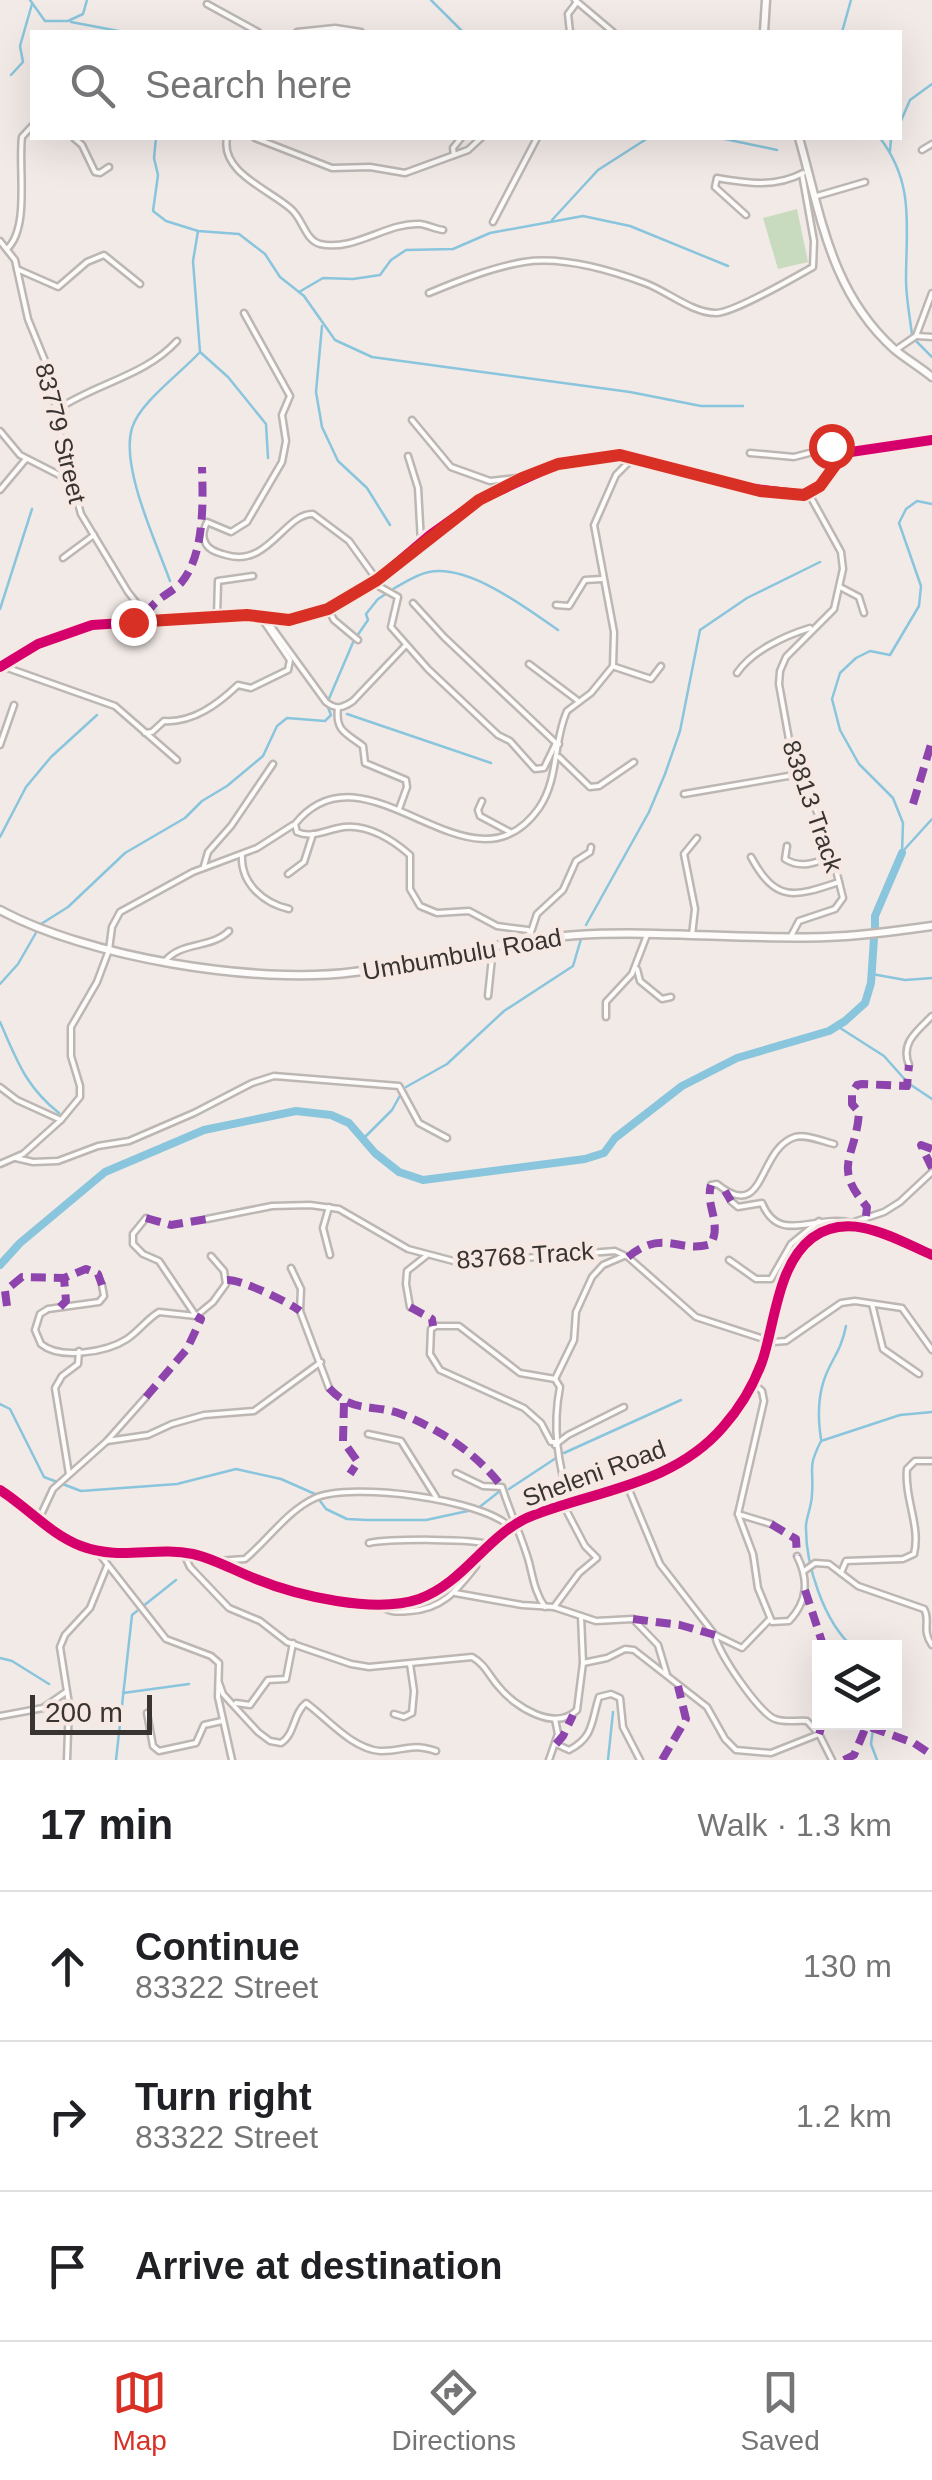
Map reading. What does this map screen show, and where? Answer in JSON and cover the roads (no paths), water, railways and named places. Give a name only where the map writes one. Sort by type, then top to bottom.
[{"type":"street","points":[[764,30],[766,0]]},
{"type":"street","points":[[570,30],[568,14],[576,1],[612,30]]},
{"type":"street","points":[[207,4],[254,30]]},
{"type":"street","points":[[316,30],[348,30]]},
{"type":"street","points":[[7,248],[12,246],[18,230],[22,137],[30,128]]},
{"type":"street","points":[[76,140],[94,172],[108,167]]},
{"type":"street","points":[[227,140],[231,161],[296,213],[317,243],[339,244],[418,224],[443,230]]},
{"type":"street","points":[[260,140],[337,169],[405,173],[454,156],[478,140]]},
{"type":"street","points":[[454,156],[453,148],[459,140]]},
{"type":"street","points":[[493,222],[536,140]]},
{"type":"street","points":[[429,293],[532,261],[618,274],[705,311],[724,312],[814,267],[799,140]]},
{"type":"street","points":[[922,150],[932,144]]},
{"type":"street","points":[[804,172],[839,273],[875,327],[896,350],[932,377]]},
{"type":"street","points":[[746,215],[715,187],[717,178],[772,184],[804,172]]},
{"type":"street","points":[[814,196],[865,182]]},
{"type":"street","name":"83779 Street","points":[[0,242],[17,269],[28,319],[50,374],[62,445],[81,514],[128,592],[149,618]]},
{"type":"street","points":[[17,269],[58,287],[87,262],[104,255],[140,284]]},
{"type":"street","points":[[896,350],[916,336],[932,293]]},
{"type":"street","points":[[244,313],[290,396],[282,414],[286,444],[280,465],[245,525],[231,532],[207,522],[203,531],[205,544],[214,552],[243,558],[272,544],[302,516],[314,514],[348,540],[375,581],[398,597],[391,626],[405,646],[498,735],[535,769],[544,768],[558,744]]},
{"type":"street","points":[[916,336],[932,337]]},
{"type":"street","points":[[58,409],[81,394],[151,364],[177,341]]},
{"type":"street","points":[[412,420],[456,470],[490,480],[522,478]]},
{"type":"street","points":[[0,431],[13,450],[71,481]]},
{"type":"street","points":[[1,667],[38,644],[83,627],[149,618],[262,616],[289,620],[328,609],[375,581],[479,500],[522,478],[576,460],[607,455],[633,458],[760,491],[809,494],[820,486],[844,453],[932,440]]},
{"type":"street","points":[[750,453],[794,457],[836,446],[844,453]]},
{"type":"street","points":[[408,456],[418,488],[421,542]]},
{"type":"street","points":[[0,490],[27,458]]},
{"type":"street","points":[[0,1164],[16,1158],[62,1120],[80,1094],[71,1056],[71,1027],[97,982],[109,950],[112,927],[124,908],[204,868],[242,854],[330,799],[363,800],[399,809],[466,839],[491,841],[512,834],[530,820],[542,804],[564,718],[612,666],[614,632],[594,525],[616,475],[633,458]]},
{"type":"street","points":[[809,494],[842,552],[840,587],[859,598],[864,613]]},
{"type":"street","points":[[63,558],[94,535]]},
{"type":"street","points":[[217,617],[218,582],[253,576]]},
{"type":"street","points":[[556,605],[569,606],[587,579],[602,579]]},
{"type":"street","name":"83813 Track","points":[[791,937],[798,921],[838,906],[843,898],[832,855],[790,745],[779,677],[784,661],[834,609],[840,587]]},
{"type":"street","points":[[413,603],[558,744]]},
{"type":"street","points":[[328,609],[334,620],[358,640]]},
{"type":"street","points":[[262,616],[326,702],[338,708]]},
{"type":"street","points":[[145,733],[164,721],[180,721],[204,711],[238,685],[251,688],[288,670],[290,660],[262,616]]},
{"type":"street","points":[[737,674],[745,663],[776,642],[814,627]]},
{"type":"street","points":[[338,708],[352,701],[405,646]]},
{"type":"street","points":[[529,664],[579,702]]},
{"type":"street","points":[[612,666],[650,679],[660,666]]},
{"type":"street","points":[[1,667],[122,710],[177,760]]},
{"type":"street","points":[[0,745],[14,705]]},
{"type":"street","points":[[338,708],[338,727],[363,746],[366,764],[406,780],[408,787],[399,809]]},
{"type":"street","points":[[557,755],[590,787],[599,786],[634,762]]},
{"type":"street","points":[[204,868],[208,852],[231,826],[273,764]]},
{"type":"street","points":[[684,794],[800,774]]},
{"type":"street","points":[[482,801],[480,816],[512,834]]},
{"type":"street","points":[[295,824],[302,835],[349,826],[369,829],[410,855],[410,888],[424,909],[437,913],[469,910],[496,926],[533,936],[537,914],[563,890],[576,861],[592,847]]},
{"type":"street","points":[[288,874],[304,862],[314,834]]},
{"type":"street","points":[[692,935],[696,909],[687,882],[684,854],[697,838]]},
{"type":"street","points":[[786,846],[784,857],[794,864],[808,864],[832,855]]},
{"type":"street","points":[[242,854],[244,872],[260,896],[290,909]]},
{"type":"street","points":[[750,857],[768,884],[782,892],[804,892],[839,882]]},
{"type":"street","name":"Umbumbulu Road","points":[[0,910],[50,932],[109,950],[272,974],[320,976],[493,948],[533,936],[846,936],[932,926]]},
{"type":"street","points":[[166,960],[177,950],[209,943],[229,931]]},
{"type":"street","points":[[606,1017],[606,1002],[636,964],[648,934]]},
{"type":"street","points":[[488,996],[493,948]]},
{"type":"street","points":[[636,964],[640,981],[662,999],[671,998]]},
{"type":"street","points":[[909,1065],[907,1043],[932,1016]]},
{"type":"street","points":[[16,1158],[46,1162],[129,1141],[252,1082],[274,1076],[399,1086],[419,1123],[447,1138]]},
{"type":"street","points":[[0,1086],[17,1100],[62,1120]]},
{"type":"street","points":[[742,1207],[757,1188],[770,1160],[795,1137],[834,1144]]},
{"type":"street","points":[[852,1224],[910,1196],[932,1172]]},
{"type":"street","points":[[711,1185],[718,1185],[734,1196],[748,1195]]},
{"type":"street","points":[[731,1202],[734,1207],[763,1203],[770,1220],[781,1226],[819,1221],[852,1224],[932,1255]]},
{"type":"street","name":"83768 Track","points":[[207,1219],[272,1206],[329,1207],[351,1213],[396,1243],[426,1256],[461,1263],[607,1250],[625,1255],[696,1317],[768,1341]]},
{"type":"street","points":[[329,1207],[323,1228],[330,1255]]},
{"type":"street","points":[[146,1218],[133,1234],[134,1244],[159,1261],[196,1316]]},
{"type":"street","points":[[730,1260],[756,1278],[771,1279],[791,1244],[819,1221]]},
{"type":"street","name":"Sheleni Road","points":[[0,1490],[72,1542],[97,1550],[121,1554],[183,1552],[292,1590],[380,1605],[401,1604],[430,1594],[457,1578],[512,1526],[534,1514],[650,1478],[695,1453],[724,1426],[753,1383],[796,1254],[820,1232],[852,1224]]},
{"type":"street","points":[[554,1608],[579,1574],[597,1558],[585,1546],[567,1505],[554,1443],[560,1390],[555,1379],[574,1340],[576,1312],[587,1287],[600,1267],[625,1255]]},
{"type":"street","points":[[102,1285],[104,1296],[99,1302],[48,1310],[36,1320],[36,1335],[44,1348],[54,1353],[120,1343],[159,1312],[196,1316],[214,1302],[226,1284],[226,1274],[211,1256]]},
{"type":"street","points":[[410,1307],[407,1271],[426,1256]]},
{"type":"street","points":[[291,1268],[302,1293],[300,1311],[329,1388]]},
{"type":"street","points":[[768,1341],[786,1341],[841,1303],[872,1304],[902,1308],[932,1350]]},
{"type":"street","points":[[872,1304],[885,1352],[919,1374]]},
{"type":"street","points":[[554,1443],[541,1423],[524,1408],[436,1366],[429,1347],[433,1326],[458,1326],[520,1373],[555,1379]]},
{"type":"street","points":[[69,1474],[55,1388],[58,1380],[78,1364],[79,1351]]},
{"type":"street","points":[[107,1441],[148,1435],[204,1416],[254,1411],[321,1362]]},
{"type":"street","points":[[753,1383],[762,1390],[764,1401],[738,1514],[769,1620]]},
{"type":"street","points":[[39,1520],[53,1488],[107,1441],[146,1397]]},
{"type":"street","points":[[554,1443],[624,1407]]},
{"type":"street","points":[[368,1434],[401,1441],[439,1500]]},
{"type":"street","points":[[841,1573],[846,1561],[914,1554],[915,1528],[907,1472],[912,1462],[932,1462]]},
{"type":"street","points":[[456,1474],[483,1486],[502,1487],[512,1526],[545,1607]]},
{"type":"street","points":[[628,1486],[660,1564],[715,1635],[720,1651],[767,1715],[780,1720],[806,1720],[819,1734],[832,1760]]},
{"type":"street","points":[[216,1561],[245,1559],[318,1497],[371,1491],[439,1500],[489,1514],[512,1526]]},
{"type":"street","points":[[738,1514],[771,1524]]},
{"type":"street","points":[[369,1542],[472,1540],[490,1545]]},
{"type":"street","points":[[97,1550],[166,1639],[217,1660],[222,1722],[232,1760]]},
{"type":"street","points":[[183,1552],[190,1566],[229,1608],[260,1620],[293,1644],[351,1664],[377,1667],[474,1658],[506,1694],[554,1720],[577,1710],[583,1663],[581,1616]]},
{"type":"street","points":[[769,1620],[789,1621],[803,1601],[804,1571],[797,1556]]},
{"type":"street","points":[[804,1571],[816,1563],[828,1564],[858,1586],[924,1609],[924,1632],[932,1646]]},
{"type":"street","points":[[67,1760],[66,1692],[60,1647],[65,1635],[90,1608],[107,1566]]},
{"type":"street","points":[[380,1605],[389,1612],[436,1606],[455,1593],[476,1566]]},
{"type":"street","points":[[455,1593],[554,1608],[596,1621],[633,1620],[658,1644],[668,1676]]},
{"type":"street","points":[[715,1635],[742,1648],[769,1620]]},
{"type":"street","points":[[232,1702],[249,1705],[266,1682],[286,1678],[293,1644]]},
{"type":"street","points":[[583,1663],[628,1648],[710,1711],[725,1739],[741,1752],[770,1753],[819,1734]]},
{"type":"street","points":[[394,1714],[412,1714],[410,1664]]},
{"type":"street","points":[[219,1684],[223,1694],[263,1737],[276,1743],[288,1739],[300,1708],[306,1703],[334,1728],[373,1749],[413,1745],[436,1751]]},
{"type":"street","points":[[0,1716],[43,1708],[66,1692]]},
{"type":"street","points":[[556,1744],[569,1750],[583,1742],[593,1727],[599,1698],[612,1694],[620,1698],[623,1727],[640,1760]]},
{"type":"street","points":[[146,1714],[153,1746],[158,1751],[193,1744],[200,1738],[204,1724],[222,1722]]},
{"type":"street","points":[[548,1760],[556,1744],[558,1729],[554,1720]]},
{"type":"waterway","points":[[30,0],[45,21],[68,21],[83,14],[87,0]]},
{"type":"waterway","points":[[431,0],[461,30]]},
{"type":"waterway","points":[[843,30],[851,0]]},
{"type":"waterway","points":[[11,75],[23,62],[20,46],[32,4]]},
{"type":"waterway","points":[[71,22],[113,30]]},
{"type":"waterway","points":[[902,118],[910,100],[932,84]]},
{"type":"waterway","points":[[156,140],[158,175],[153,211],[166,221],[198,231],[239,234],[265,254],[280,277],[304,296],[335,340],[372,357],[630,392],[701,406],[743,406]]},
{"type":"waterway","points":[[552,220],[598,170],[645,140]]},
{"type":"waterway","points":[[730,140],[777,150]]},
{"type":"waterway","points":[[881,140],[904,189],[906,287],[912,335]]},
{"type":"waterway","points":[[890,151],[891,140]]},
{"type":"waterway","points":[[299,292],[323,278],[380,275],[391,260],[406,250],[453,249],[490,233],[583,216],[630,226],[728,266]]},
{"type":"waterway","points":[[170,581],[135,484],[130,444],[132,428],[143,408],[200,352],[193,261],[198,231]]},
{"type":"waterway","points":[[322,326],[316,392],[322,427],[338,461],[367,488],[390,525]]},
{"type":"waterway","points":[[915,340],[932,357]]},
{"type":"waterway","points":[[200,352],[228,377],[266,424],[268,458]]},
{"type":"waterway","points":[[902,853],[903,823],[893,798],[859,764],[840,730],[832,699],[840,673],[856,658],[870,651],[890,655],[919,606],[921,586],[899,523],[906,509],[917,501],[932,504]]},
{"type":"waterway","points":[[0,609],[32,509]]},
{"type":"waterway","points":[[586,925],[649,812],[665,774],[680,731],[700,630],[747,598],[820,562]]},
{"type":"waterway","points":[[393,589],[429,572],[462,575],[496,590],[558,630]]},
{"type":"waterway","points":[[357,636],[368,620],[366,614],[389,592]]},
{"type":"waterway","points":[[328,701],[354,640]]},
{"type":"waterway","points":[[41,924],[68,907],[125,853],[185,818],[263,756],[277,726],[287,718],[325,721],[331,715],[327,705]]},
{"type":"waterway","points":[[347,714],[491,763]]},
{"type":"waterway","points":[[0,837],[26,787],[51,757],[97,715]]},
{"type":"waterway","points":[[903,851],[932,819]]},
{"type":"waterway","points":[[875,927],[875,916],[902,853]]},
{"type":"waterway","points":[[0,984],[18,964],[37,931]]},
{"type":"waterway","points":[[0,1265],[20,1243],[105,1172],[204,1130],[296,1111],[331,1115],[349,1123],[375,1153],[399,1172],[423,1180],[585,1159],[604,1153],[615,1138],[682,1086],[737,1058],[829,1031],[845,1021],[865,1003],[871,983],[874,938]]},
{"type":"waterway","points":[[406,1087],[447,1064],[504,1011],[573,966],[581,939]]},
{"type":"waterway","points":[[872,974],[905,980],[932,978]]},
{"type":"waterway","points":[[0,1022],[30,1082],[59,1113]]},
{"type":"waterway","points":[[837,1026],[884,1056],[908,1083],[932,1099]]},
{"type":"waterway","points":[[363,1139],[392,1110],[402,1092]]},
{"type":"waterway","points":[[821,1439],[822,1387],[846,1326]]},
{"type":"waterway","points":[[564,1453],[681,1400]]},
{"type":"waterway","points":[[0,1404],[10,1409],[44,1477],[81,1491],[177,1484],[236,1469],[281,1479],[315,1494],[326,1509],[347,1519],[367,1520],[426,1520],[477,1509],[500,1491]]},
{"type":"waterway","points":[[846,1640],[825,1608],[809,1557],[806,1525],[814,1457],[821,1441],[900,1415],[932,1412]]},
{"type":"waterway","points":[[509,1489],[556,1458]]},
{"type":"waterway","points":[[142,1607],[176,1580]]},
{"type":"waterway","points":[[116,1760],[132,1615],[137,1611]]},
{"type":"waterway","points":[[0,1658],[49,1684]]},
{"type":"waterway","points":[[123,1693],[189,1684]]},
{"type":"waterway","points":[[608,1760],[613,1712]]},
{"type":"waterway","points":[[873,1730],[871,1744],[877,1760]]}]
